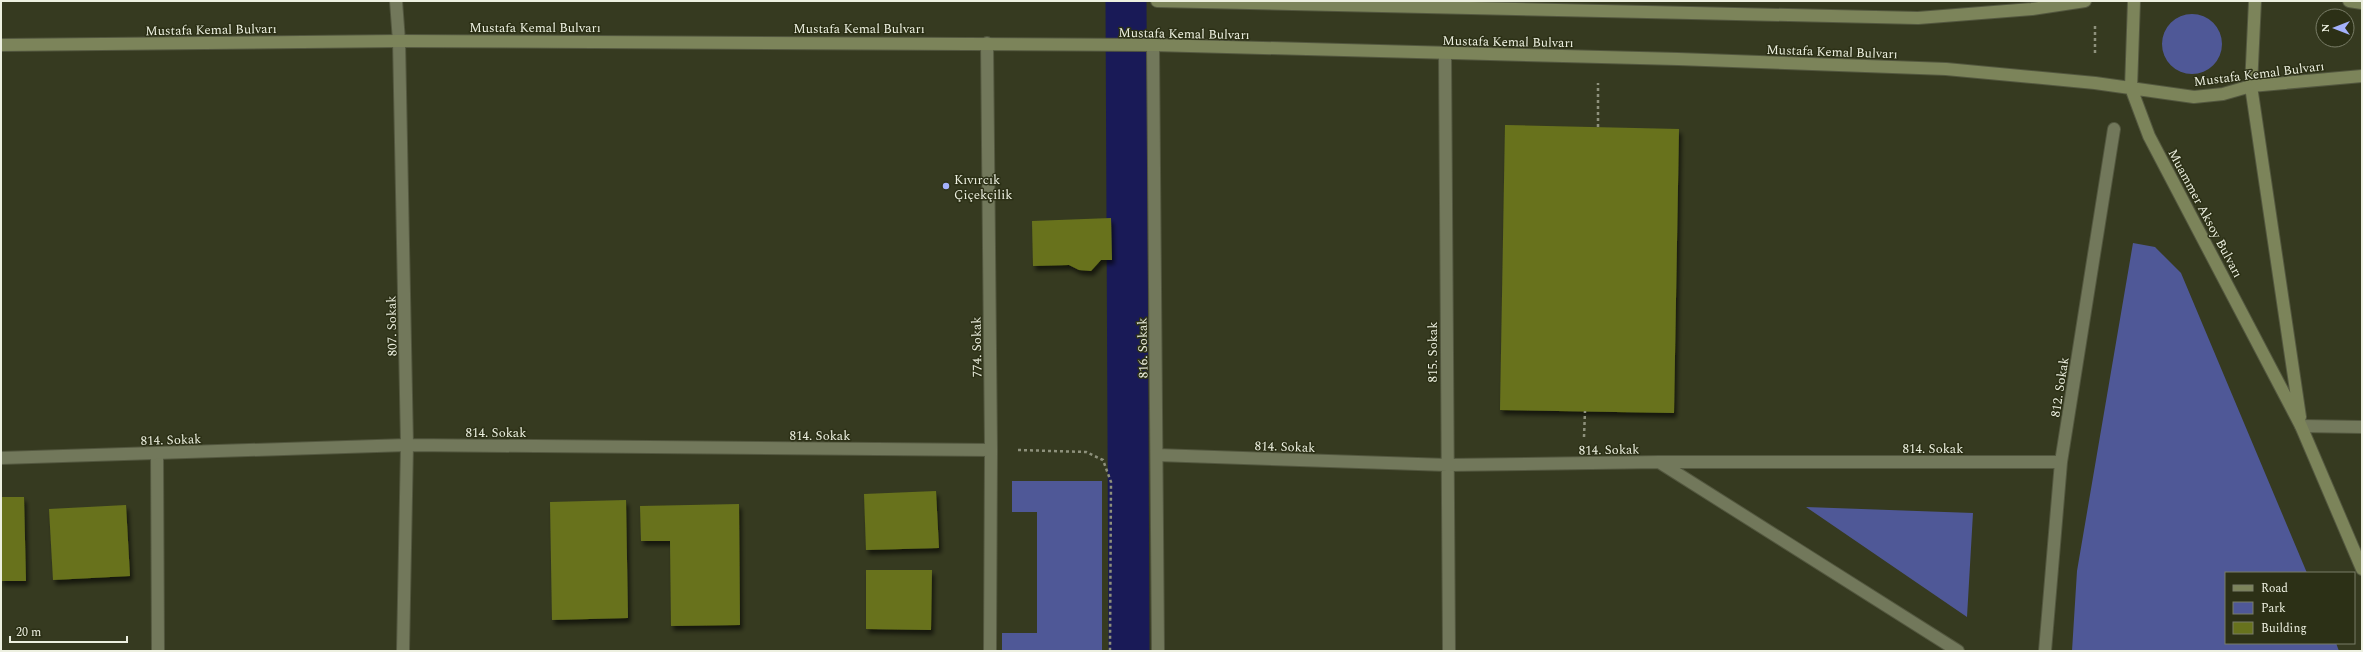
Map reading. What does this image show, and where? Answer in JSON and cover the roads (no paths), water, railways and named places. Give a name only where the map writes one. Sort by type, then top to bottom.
[{"type":"main road","points":[[1158,1],[1530,6],[1918,18],[2032,9],[2085,1]]},
{"type":"main road","name":"Muammer Aksoy Bulvarı","points":[[2134,1],[2131,88],[2150,136],[2301,426],[2362,569]]},
{"type":"main road","name":"Muammer Aksoy Bulvarı","points":[[2255,1],[2251,86],[2301,426]]},
{"type":"main road","points":[[2349,1],[2362,3]]},
{"type":"main road","name":"Mustafa Kemal Bulvarı","points":[[1,45],[399,41],[1153,45],[1599,57],[1946,70],[2088,82],[2194,97],[2223,94],[2251,86],[2362,76]]},
{"type":"street","name":"807. Sokak","points":[[396,1],[399,41],[407,445],[403,651]]},
{"type":"street","name":"774. Sokak","points":[[987,43],[991,450],[990,651]]},
{"type":"street","name":"816. Sokak","points":[[1153,45],[1158,651]]},
{"type":"street","name":"815. Sokak","points":[[1445,53],[1446,465],[1449,651]]},
{"type":"street","name":"812. Sokak","points":[[2045,651],[2061,462],[2114,128]]},
{"type":"street","points":[[2301,426],[2362,427]]},
{"type":"street","name":"814. Sokak","points":[[1,458],[407,445],[991,450]]},
{"type":"street","points":[[157,454],[158,651]]},
{"type":"street","name":"814. Sokak","points":[[1157,455],[1446,465],[1659,462],[2061,462]]},
{"type":"street","points":[[1659,462],[1958,651]]},
{"type":"waterway","points":[[1126,1],[1129,651]]},
{"type":"place","name":"Kıvırcık Çiçekçilik","points":[[946,186]]}]
